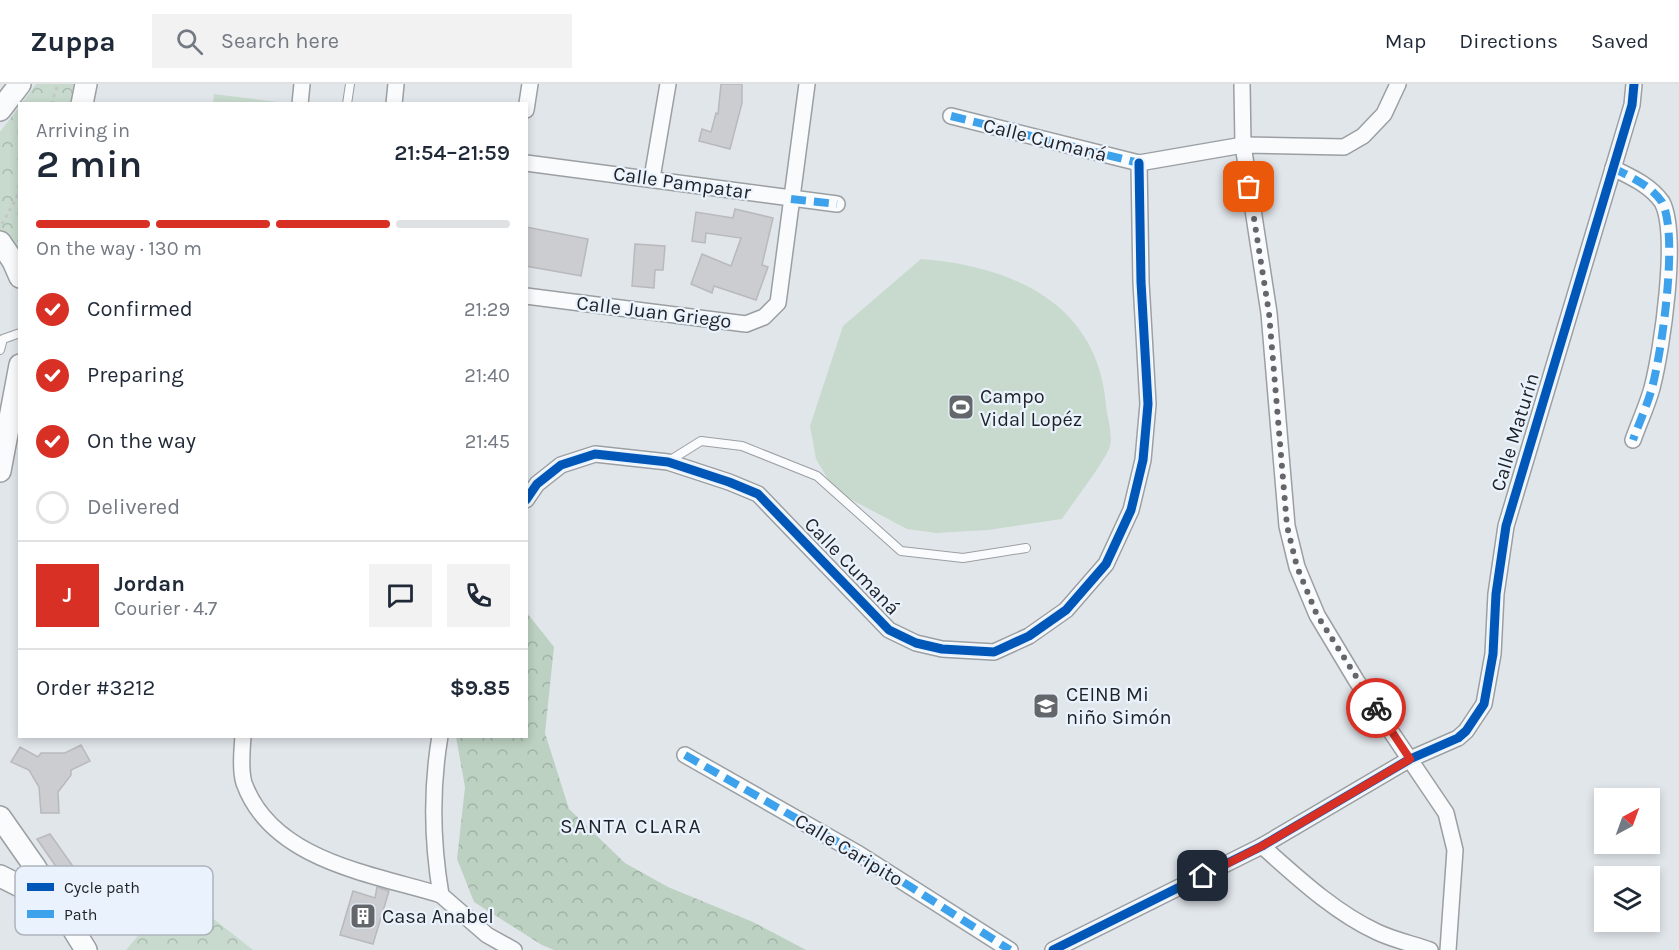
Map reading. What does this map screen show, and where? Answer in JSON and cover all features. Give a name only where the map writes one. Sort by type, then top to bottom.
[{"type":"street","points":[[0,110],[20,84]]},
{"type":"street","points":[[82,102],[86,84]]},
{"type":"street","points":[[300,102],[302,84]]},
{"type":"street","points":[[394,102],[396,84]]},
{"type":"street","points":[[527,102],[530,84]]},
{"type":"street","points":[[652,178],[668,84]]},
{"type":"street","name":"Calle Juan Griego","points":[[528,296],[746,324],[764,317],[778,303],[807,84]]},
{"type":"street","points":[[1242,84],[1243,145],[1269,313],[1287,526],[1297,567],[1317,615],[1446,813],[1455,850],[1448,950]]},
{"type":"street","name":"Calle Cumaná","points":[[951,116],[1139,163],[1243,145],[1344,147],[1363,136],[1384,114],[1398,84]]},
{"type":"street","name":"Calle Maturín","points":[[1053,950],[1262,846],[1410,759],[1458,738],[1484,704],[1493,654],[1496,594],[1506,526],[1632,105],[1634,84]]},
{"type":"street","name":"Calle Pampatar","points":[[528,163],[837,204]]},
{"type":"street","name":"Calle Cumaná","points":[[528,498],[537,484],[561,465],[596,454],[668,462],[758,494],[889,630],[916,643],[942,649],[994,652],[1029,636],[1066,610],[1106,564],[1131,510],[1143,460],[1148,404],[1141,282],[1139,163]]},
{"type":"street","points":[[1613,168],[1651,189],[1664,204],[1671,232],[1672,258],[1652,389],[1632,440]]},
{"type":"street","points":[[0,242],[18,272]]},
{"type":"street","points":[[0,471],[18,376]]},
{"type":"street","points":[[243,738],[243,781],[261,815],[287,839],[327,860],[441,895],[487,935],[514,950]]},
{"type":"street","points":[[440,738],[434,773],[434,832],[441,895]]},
{"type":"street","name":"Calle Caripito","points":[[686,755],[859,854],[1010,950]]},
{"type":"street","points":[[0,817],[32,866]]},
{"type":"street","points":[[1262,846],[1311,889],[1377,932],[1430,950]]},
{"type":"street","points":[[0,876],[15,885]]},
{"type":"street","points":[[76,935],[86,950]]},
{"type":"lane","points":[[347,102],[350,84]]},
{"type":"lane","points":[[0,350],[3,339],[18,334]]},
{"type":"lane","points":[[668,462],[701,441],[742,446],[817,476],[901,551],[963,558],[1026,548]]},
{"type":"path","points":[[52,102],[58,84]]},
{"type":"path","points":[[0,228],[18,195]]},
{"type":"green space","points":[[36,84],[74,84],[70,102],[23,102]]},
{"type":"green space","points":[[214,94],[278,102],[213,102]]},
{"type":"green space","points":[[18,108],[18,253],[0,233],[0,132]]},
{"type":"green space","name":"Campo Vidal Lopéz","points":[[921,259],[987,270],[1017,281],[1045,296],[1068,316],[1087,340],[1099,370],[1111,442],[1102,461],[1062,519],[988,530],[936,533],[907,529],[835,491],[816,459],[810,426],[843,326]]},
{"type":"green space","points":[[528,614],[554,647],[545,733],[569,809],[625,863],[668,887],[753,922],[806,950],[554,950],[542,945],[474,902],[457,859],[465,787],[456,738],[528,738]]},
{"type":"green space","points":[[213,918],[253,950],[126,950],[139,935],[213,935]]},
{"type":"building","points":[[721,84],[742,84],[742,103],[730,149],[699,141],[702,129],[711,132],[716,113],[718,114]]},
{"type":"building","points":[[735,209],[773,218],[762,265],[768,267],[756,300],[714,286],[712,293],[691,284],[702,254],[731,266],[741,238],[706,233],[705,243],[692,241],[696,212],[733,218]]},
{"type":"building","points":[[528,227],[588,239],[581,276],[528,266]]},
{"type":"building","points":[[635,244],[665,246],[663,270],[655,270],[654,288],[632,286]]},
{"type":"building","points":[[81,745],[90,761],[71,770],[71,775],[58,792],[59,813],[41,813],[39,787],[29,770],[11,762],[20,747],[38,757],[41,753],[65,753]]},
{"type":"building","points":[[50,834],[73,866],[56,866],[37,839]]},
{"type":"building","name":"Casa Anabel","points":[[377,887],[389,891],[373,944],[340,935],[353,891],[375,898]]},
{"type":"marked path","points":[[951,116],[1139,163]]},
{"type":"marked path","points":[[1613,168],[1646,186],[1662,202],[1667,218],[1669,239],[1667,293],[1660,347],[1652,388],[1633,440]]},
{"type":"marked path","points":[[791,199],[837,204]]},
{"type":"marked path","points":[[685,755],[859,854],[1010,950]]},
{"type":"cycle path","points":[[1053,950],[1262,846],[1410,759],[1458,738],[1466,731],[1484,704],[1493,654],[1496,594],[1506,526],[1632,105],[1634,84]]},
{"type":"cycle path","points":[[528,497],[537,484],[561,465],[595,454],[668,462],[758,494],[889,630],[916,643],[942,649],[994,652],[1029,636],[1066,610],[1106,564],[1131,510],[1143,460],[1148,404],[1141,282],[1139,163]]},
{"type":"way so far","points":[[1249,187],[1269,313],[1287,526],[1297,567],[1317,615],[1356,680],[1376,708]]},
{"type":"place","name":"Campo Vidal Lopéz","points":[[961,407]]},
{"type":"place","name":"CEINB Mi niño Simón","points":[[1046,706]]},
{"type":"place","name":"Casa Anabel","points":[[363,916]]},
{"type":"district","name":"SANTA CLARA","points":[[631,826]]},
{"type":"route","points":[[1203,876],[1262,846],[1410,759],[1376,708]]}]
